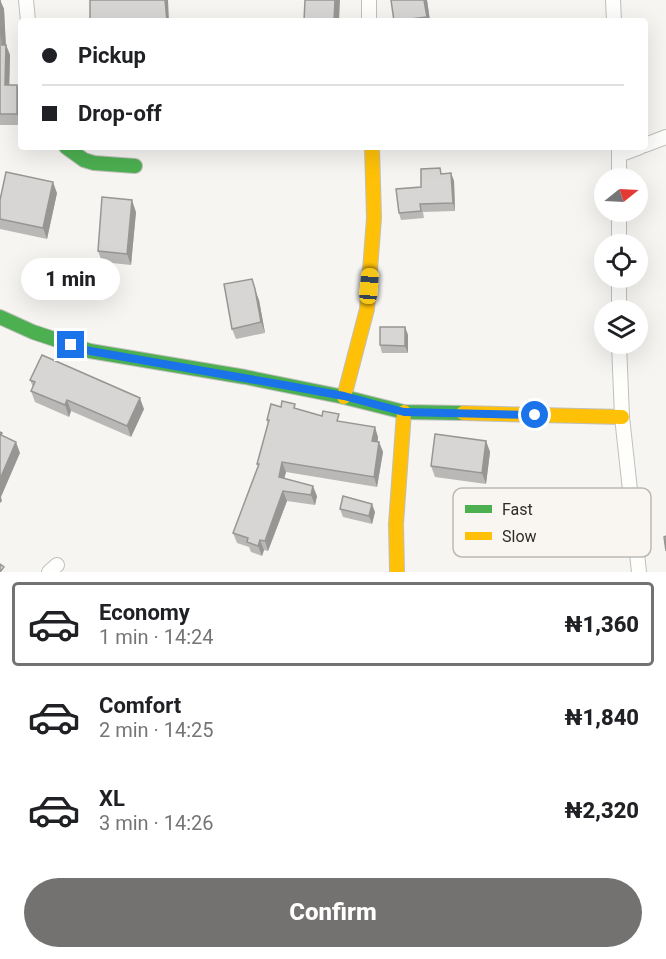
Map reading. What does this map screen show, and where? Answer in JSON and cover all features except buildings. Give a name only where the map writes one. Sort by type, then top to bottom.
[{"type":"street","points":[[26,0],[28,18]]},
{"type":"street","points":[[369,0],[369,18]]},
{"type":"street","points":[[613,0],[614,18]]},
{"type":"street","points":[[648,144],[666,137]]},
{"type":"street","points":[[70,150],[84,160],[94,163],[135,166]]},
{"type":"street","points":[[344,396],[367,309],[374,218],[372,150]]},
{"type":"street","points":[[619,151],[619,168]]},
{"type":"street","points":[[0,317],[33,332],[90,351],[344,396],[404,412],[622,417]]},
{"type":"street","points":[[619,354],[622,417],[630,488]]},
{"type":"street","points":[[397,572],[396,524],[404,412]]},
{"type":"street","points":[[637,557],[639,572]]},
{"type":"traffic: fast","points":[[70,150],[84,160],[94,163],[135,166]]},
{"type":"traffic: fast","points":[[0,317],[33,332],[90,351],[245,377],[404,412],[463,413]]},
{"type":"traffic: slow","points":[[344,397],[367,309],[374,218],[372,150]]},
{"type":"traffic: slow","points":[[397,572],[396,524],[404,412]]},
{"type":"traffic: slow","points":[[463,413],[622,417]]},
{"type":"route","points":[[71,345],[90,351],[344,396],[404,412],[535,415]]}]
